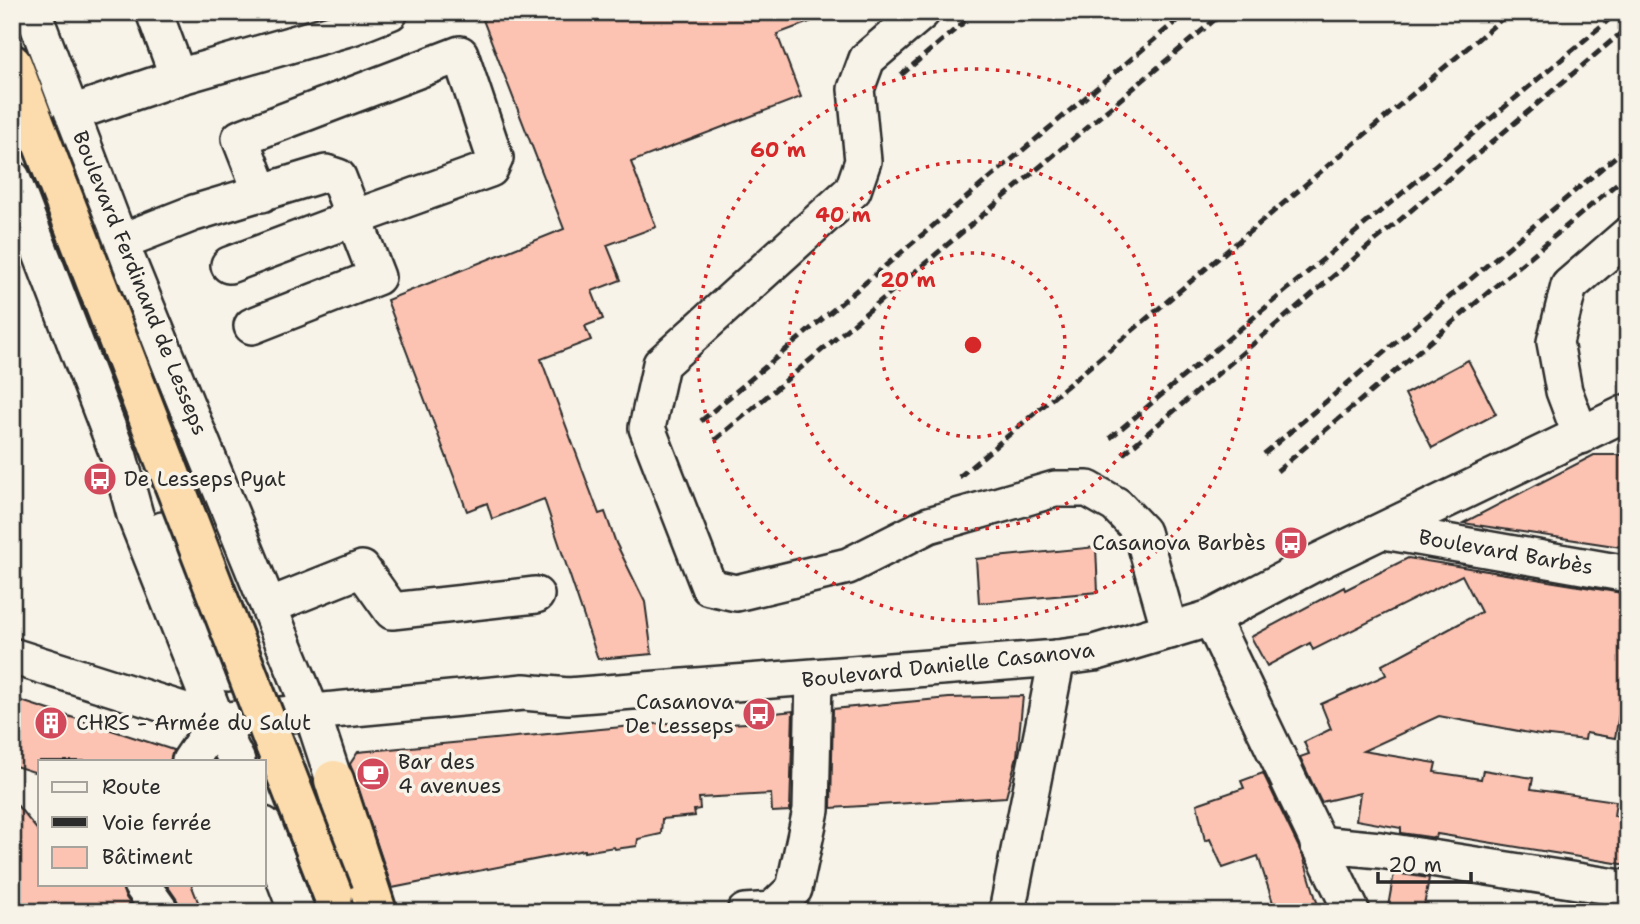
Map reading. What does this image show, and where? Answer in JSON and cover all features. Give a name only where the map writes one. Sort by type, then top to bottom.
[{"type":"highway","points":[[12,64],[344,908]]},
{"type":"highway","points":[[334,780],[377,912]]},
{"type":"street","name":"Boulevard Ferdinand de Lesseps","points":[[33,12],[120,242],[312,712],[334,780],[344,908]]},
{"type":"street","points":[[154,12],[178,77]]},
{"type":"street","points":[[72,113],[178,77],[352,27],[390,12]]},
{"type":"street","points":[[922,12],[867,59],[856,89],[863,161],[853,190],[661,364],[647,428],[709,587],[736,593],[848,566],[929,525],[1055,489],[1088,489],[1116,505],[1142,532],[1170,631]]},
{"type":"street","points":[[229,265],[490,169],[495,158],[460,54],[240,138],[262,194]]},
{"type":"street","points":[[120,242],[194,213],[326,173],[338,177],[377,277],[252,326]]},
{"type":"street","points":[[12,178],[24,241],[119,457],[135,515],[233,719]]},
{"type":"street","points":[[1581,436],[1564,391],[1555,342],[1569,286],[1628,235]]},
{"type":"street","name":"Boulevard Danielle Casanova","points":[[233,719],[524,692],[568,696],[814,678],[1094,653],[1211,618],[1315,563],[1628,412]]},
{"type":"street","points":[[119,457],[152,508],[188,580],[233,719],[237,760]]},
{"type":"street","name":"Boulevard Barbès","points":[[1384,531],[1628,574]]},
{"type":"street","points":[[188,580],[204,580],[250,557]]},
{"type":"street","points":[[269,606],[362,569],[392,611],[536,595]]},
{"type":"street","points":[[1211,618],[1352,912]]},
{"type":"street","points":[[12,656],[233,719]]},
{"type":"street","points":[[1007,912],[1057,658]]},
{"type":"street","points":[[745,912],[772,910],[794,889],[811,810],[814,678]]},
{"type":"street","points":[[191,760],[233,719]]},
{"type":"street","points":[[266,830],[297,912]]},
{"type":"street","points":[[1318,844],[1380,850],[1628,890]]},
{"type":"street","points":[[142,886],[161,912]]},
{"type":"building","points":[[480,12],[828,12],[828,15],[777,34],[801,97],[631,162],[656,227],[607,245],[621,280],[592,291],[603,319],[585,326],[591,340],[541,359],[599,514],[605,512],[616,543],[645,602],[652,654],[598,659],[544,499],[492,519],[487,503],[467,511],[387,300],[564,229]]},
{"type":"building","points":[[1468,360],[1496,414],[1432,448],[1405,394]]},
{"type":"building","points":[[1594,455],[1628,455],[1624,501],[1628,501],[1628,548],[1463,523]]},
{"type":"building","points":[[1096,547],[1098,592],[979,603],[976,559]]},
{"type":"building","points":[[1408,558],[1628,594],[1628,661],[1615,738],[1586,733],[1585,740],[1540,735],[1439,716],[1363,751],[1436,763],[1434,772],[1481,779],[1483,770],[1533,778],[1531,789],[1616,801],[1614,816],[1628,818],[1628,865],[1437,834],[1436,838],[1401,833],[1401,828],[1356,820],[1360,793],[1321,802],[1300,757],[1309,754],[1304,742],[1331,729],[1321,704],[1386,675],[1382,665],[1481,612],[1462,575],[1313,650],[1310,643],[1267,666],[1251,637],[1344,587],[1345,590]]},
{"type":"building","points":[[1023,696],[1017,756],[1006,797],[831,808],[833,709],[949,698]]},
{"type":"building","name":"CHRS - Armée du Salut","points":[[12,698],[173,750],[170,760],[38,760],[38,773],[12,765]]},
{"type":"building","points":[[793,711],[790,811],[772,812],[771,794],[699,798],[700,809],[694,810],[695,816],[662,819],[661,834],[638,839],[637,846],[584,850],[392,888],[350,764],[358,752],[654,724],[686,722],[687,726],[767,722],[766,714]]},
{"type":"building","points":[[1263,773],[1303,856],[1320,912],[1276,912],[1258,856],[1223,868],[1210,839],[1205,841],[1197,804],[1244,788],[1241,781]]},
{"type":"building","points":[[12,799],[38,831],[38,886],[122,886],[136,912],[12,912]]},
{"type":"building","points":[[1394,873],[1429,878],[1423,912],[1387,912]]},
{"type":"building","points":[[167,886],[192,886],[202,912],[181,912]]},
{"type":"railway","points":[[901,75],[976,12]]},
{"type":"railway","points":[[701,421],[1187,12]]},
{"type":"railway","points":[[715,440],[1224,12]]},
{"type":"railway","points":[[959,477],[1510,12]]},
{"type":"railway","points":[[1110,438],[1618,12]]},
{"type":"railway","points":[[1123,454],[1628,27]]},
{"type":"railway","points":[[1264,454],[1628,146]]},
{"type":"railway","points":[[1277,471],[1628,174]]},
{"type":"place","name":"De Lesseps Pyat","points":[[100,479]]},
{"type":"place","name":"Casanova Barbès","points":[[1291,543]]},
{"type":"place","name":"Casanova De Lesseps","points":[[759,714]]},
{"type":"place","name":"CHRS - Armée du Salut","points":[[51,723]]},
{"type":"place","name":"Bar des 4 avenues","points":[[373,774]]}]
